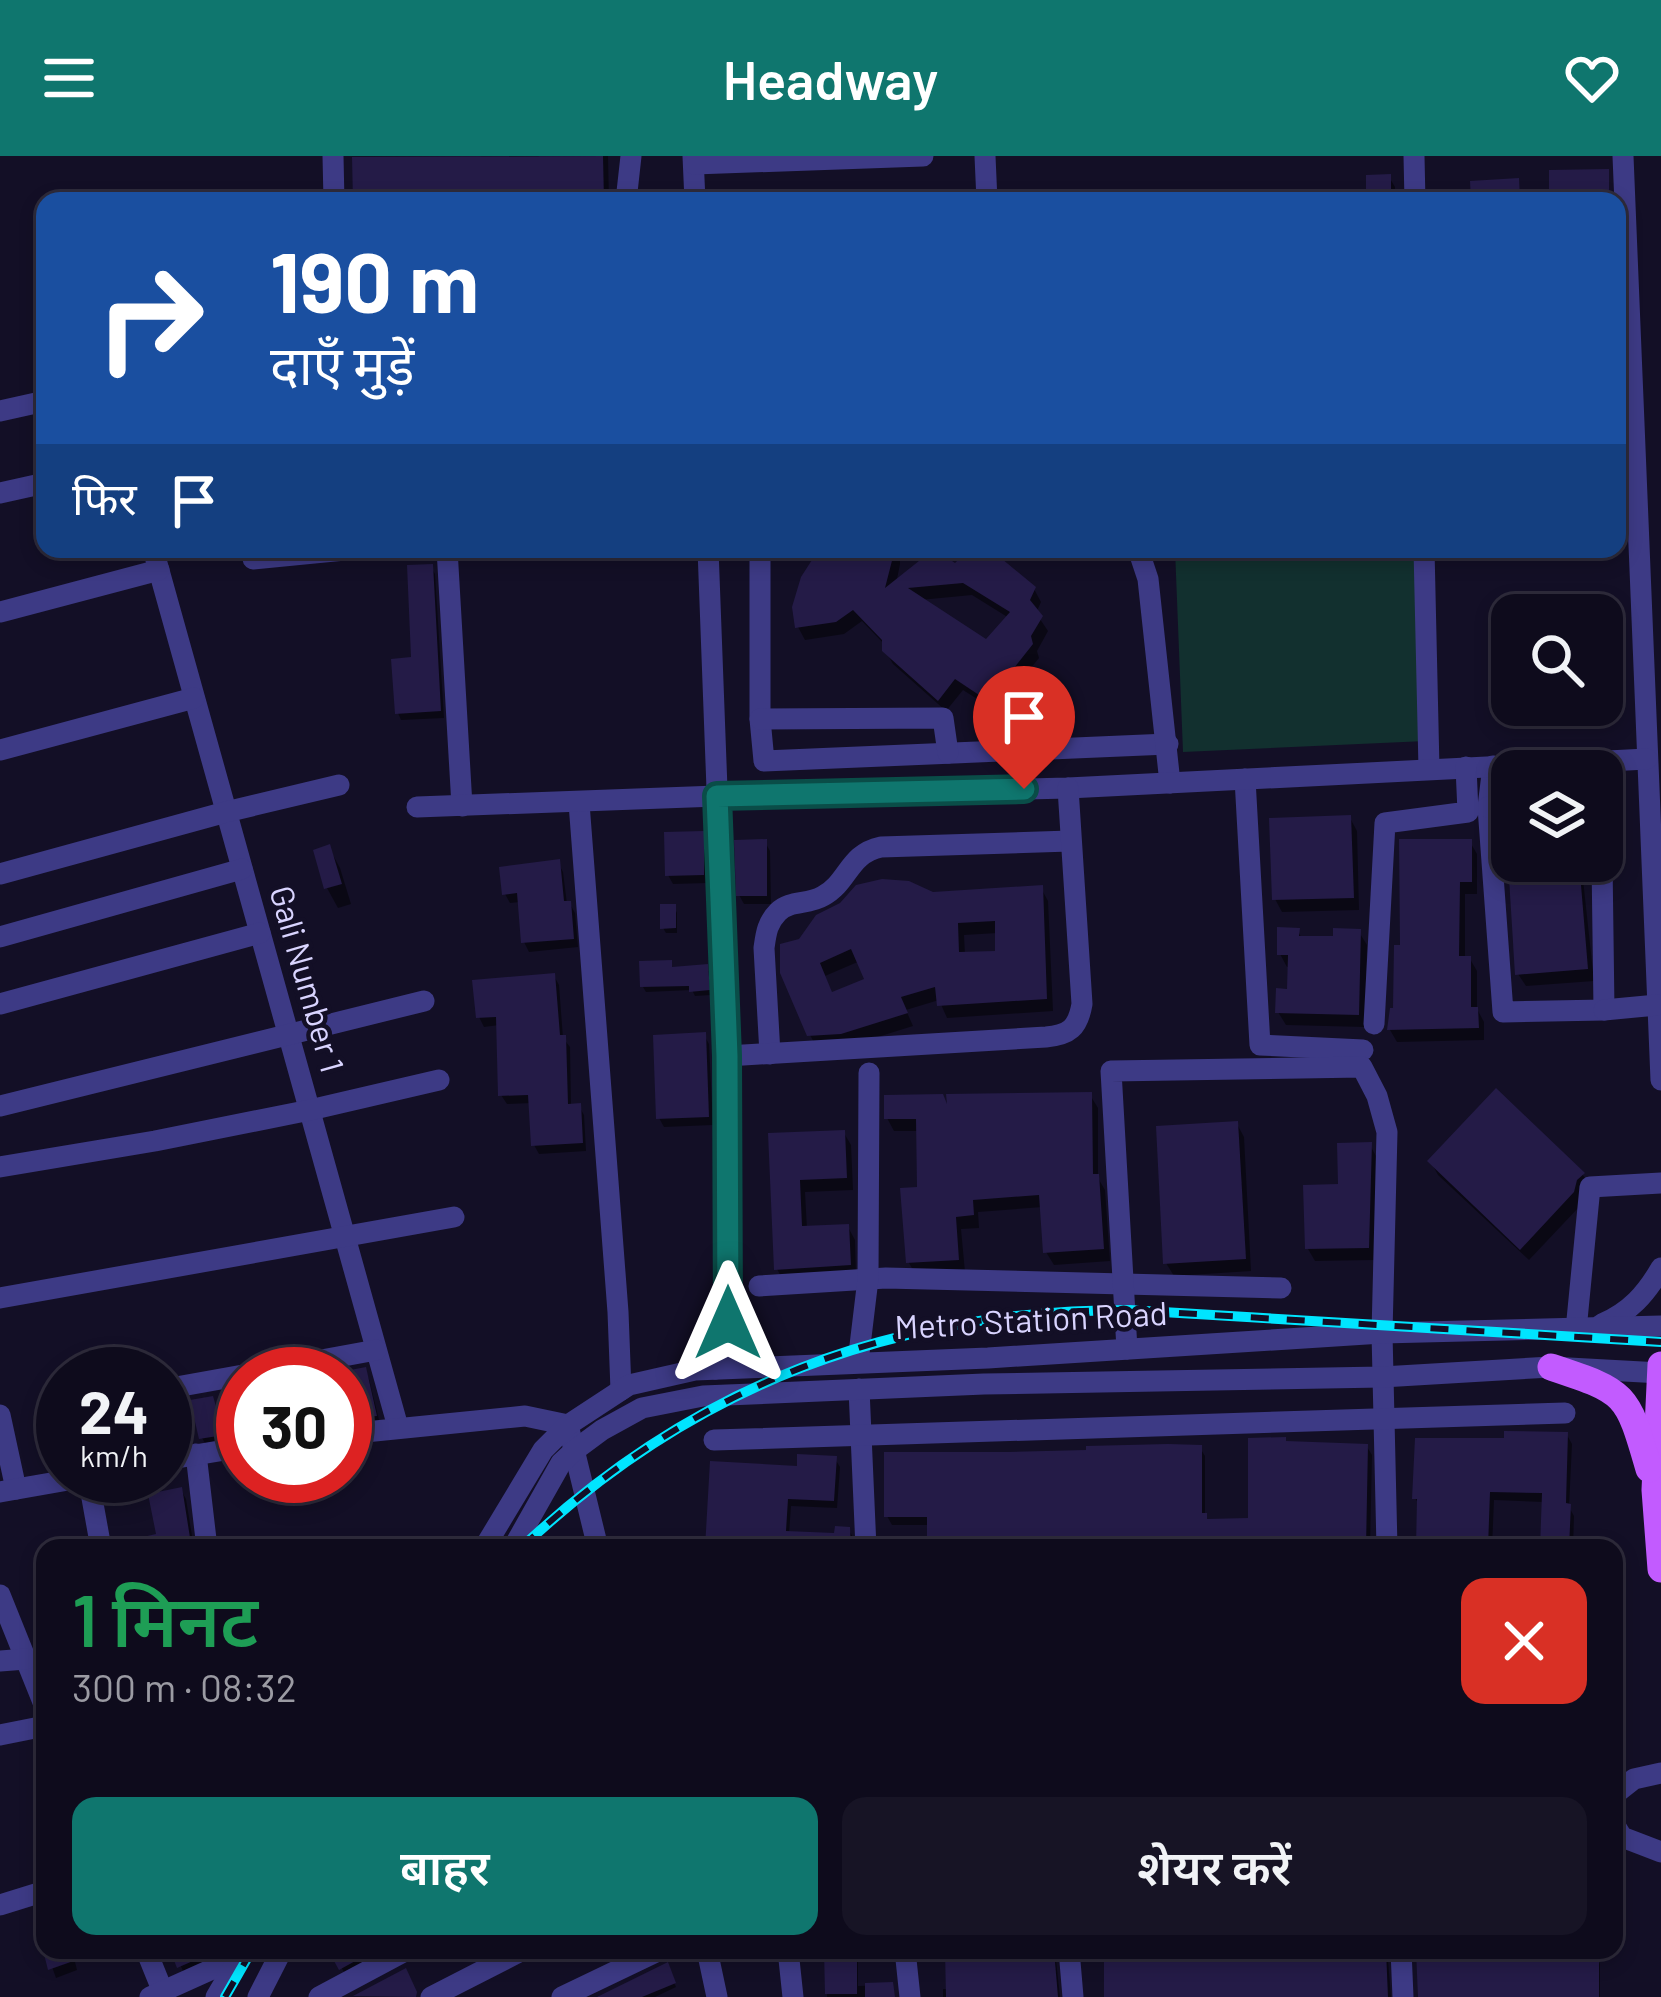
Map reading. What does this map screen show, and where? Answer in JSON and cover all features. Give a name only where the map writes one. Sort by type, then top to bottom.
[{"type":"main road","points":[[1551,1367],[1615,1392],[1632,1414],[1655,1490]]},
{"type":"main road","points":[[1661,1370],[1655,1490],[1661,1569]]},
{"type":"street","points":[[333,156],[334,192]]},
{"type":"street","points":[[627,192],[631,156]]},
{"type":"street","points":[[695,192],[693,160],[923,156]]},
{"type":"street","points":[[985,156],[987,192]]},
{"type":"street","points":[[1414,156],[1415,192]]},
{"type":"street","points":[[1623,156],[1624,192]]},
{"type":"street","points":[[1626,231],[1661,1080]]},
{"type":"street","points":[[0,411],[36,402]]},
{"type":"street","points":[[0,493],[36,485]]},
{"type":"street","points":[[253,559],[263,558]]},
{"type":"street","points":[[448,558],[463,806]]},
{"type":"street","points":[[708,558],[727,1056],[728,1323],[716,1369]]},
{"type":"street","points":[[760,558],[764,761],[1168,744]]},
{"type":"street","points":[[1141,558],[1148,579],[1170,783]]},
{"type":"street","points":[[1424,558],[1429,769]]},
{"type":"street","points":[[0,612],[156,560]]},
{"type":"street","name":"Gali Number 1","points":[[156,560],[398,1427]]},
{"type":"street","points":[[0,750],[194,698]]},
{"type":"street","points":[[760,719],[943,718],[948,753]]},
{"type":"street","points":[[1623,760],[1647,759]]},
{"type":"street","points":[[417,807],[1068,788],[1491,766]]},
{"type":"street","points":[[1374,1024],[1385,823],[1468,812],[1466,767]]},
{"type":"street","points":[[1245,779],[1261,1045],[1363,1050]]},
{"type":"street","points":[[1491,782],[1488,807],[1503,1012],[1658,1006]]},
{"type":"street","points":[[0,874],[339,785]]},
{"type":"street","points":[[727,1056],[1061,1036],[1072,1031],[1082,1004],[1068,788]]},
{"type":"street","points":[[579,802],[621,1390]]},
{"type":"street","points":[[770,1054],[764,948],[772,918],[784,907],[825,896],[867,850],[1070,841]]},
{"type":"street","points":[[0,937],[242,869]]},
{"type":"street","points":[[1602,882],[1604,1010]]},
{"type":"street","points":[[0,1004],[260,933]]},
{"type":"street","points":[[0,1106],[424,1001]]},
{"type":"street","points":[[1127,1349],[1111,1071],[1362,1067],[1387,1132],[1382,1333],[1387,1539]]},
{"type":"street","points":[[858,1363],[868,1279],[869,1073]]},
{"type":"street","points":[[0,1167],[155,1141],[439,1080]]},
{"type":"street","points":[[1661,1183],[1590,1187],[1583,1329],[1622,1316],[1643,1297],[1661,1268]]},
{"type":"street","points":[[0,1298],[454,1217]]},
{"type":"street","points":[[759,1286],[868,1279],[1281,1288]]},
{"type":"street","points":[[728,1323],[746,1367]]},
{"type":"street","name":"Metro Station Road","points":[[489,1539],[543,1450],[568,1425],[629,1385],[695,1370],[1382,1333],[1661,1326]]},
{"type":"street","points":[[372,1351],[376,1350]]},
{"type":"street","name":"Metro Station Road","points":[[518,1539],[574,1450],[642,1408],[703,1396],[984,1384],[1382,1377],[1551,1367],[1661,1370]]},
{"type":"street","points":[[859,1389],[866,1539]]},
{"type":"street","points":[[714,1440],[1565,1413]]},
{"type":"street","points":[[0,1415],[8,1490]]},
{"type":"street","points":[[372,1430],[525,1416],[568,1425],[596,1539]]},
{"type":"street","points":[[192,1455],[216,1451]]},
{"type":"street","points":[[196,1454],[206,1539]]},
{"type":"street","points":[[94,1503],[100,1539]]},
{"type":"street","points":[[0,1595],[34,1668]]},
{"type":"street","points":[[0,1661],[34,1668]]},
{"type":"street","points":[[0,1735],[36,1728]]},
{"type":"street","points":[[1623,1788],[1634,1779],[1661,1772]]},
{"type":"street","points":[[1623,1837],[1661,1852]]},
{"type":"street","points":[[0,1905],[36,1894]]},
{"type":"street","points":[[149,1959],[160,1996],[231,1959]]},
{"type":"street","points":[[216,1997],[238,1959]]},
{"type":"street","points":[[258,1997],[277,1959]]},
{"type":"street","points":[[319,1997],[390,1959]]},
{"type":"street","points":[[431,1997],[505,1959]]},
{"type":"street","points":[[562,1997],[641,1959]]},
{"type":"street","points":[[709,1959],[717,1997]]},
{"type":"street","points":[[789,1959],[793,1997]]},
{"type":"street","points":[[906,1959],[910,1997]]},
{"type":"street","points":[[1070,1959],[1073,1997]]},
{"type":"street","points":[[1401,1959],[1403,1997]]},
{"type":"green space","points":[[1175,558],[1419,558],[1426,741],[1183,752]]},
{"type":"building","points":[[603,156],[604,192],[353,192],[352,157]]},
{"type":"building","points":[[1609,169],[1609,192],[1549,192],[1549,170]]},
{"type":"building","points":[[1391,174],[1391,192],[1366,192],[1366,175]]},
{"type":"building","points":[[1519,178],[1520,192],[1471,192],[1470,181]]},
{"type":"building","points":[[813,558],[893,558],[885,588],[923,558],[948,558],[955,563],[960,558],[1001,558],[1036,587],[1030,600],[1043,616],[1031,636],[1033,644],[988,701],[955,679],[938,701],[882,651],[882,640],[853,610],[836,622],[795,628],[792,607],[801,577]],"holes":[[[963,583],[1010,612],[986,639],[908,588]]]},
{"type":"building","points":[[433,564],[441,711],[395,714],[391,659],[411,657],[407,565]]},
{"type":"building","points":[[1351,815],[1354,898],[1272,900],[1269,818]]},
{"type":"building","points":[[704,831],[704,875],[665,876],[664,832]]},
{"type":"building","points":[[767,839],[767,896],[736,896],[734,840]]},
{"type":"building","points":[[1399,839],[1472,839],[1472,882],[1460,882],[1459,956],[1471,956],[1471,1007],[1478,1007],[1479,1028],[1387,1030],[1393,1008],[1394,945],[1400,945]]},
{"type":"building","points":[[330,844],[342,884],[324,889],[313,850]]},
{"type":"building","points":[[560,859],[574,939],[521,943],[517,893],[502,895],[499,867]]},
{"type":"building","points":[[882,879],[909,881],[933,892],[1043,885],[1047,999],[937,1006],[935,987],[901,997],[908,1013],[841,1034],[807,1036],[780,973],[780,944],[799,939],[816,915],[840,903],[856,885]],"holes":[[[995,921],[995,951],[959,952],[958,923]],[[851,949],[864,979],[832,992],[820,963]]]},
{"type":"building","points":[[1509,882],[1581,882],[1588,969],[1515,975]]},
{"type":"building","points":[[660,904],[676,904],[676,928],[660,929]]},
{"type":"building","points":[[1277,927],[1300,928],[1299,936],[1333,936],[1333,928],[1361,929],[1359,1015],[1275,1013],[1276,988],[1287,989],[1288,955],[1277,955]]},
{"type":"building","points":[[672,960],[672,967],[708,964],[710,990],[640,987],[639,961]]},
{"type":"building","points":[[555,973],[560,1035],[566,1035],[568,1104],[581,1103],[583,1143],[531,1146],[528,1095],[498,1096],[496,1017],[476,1018],[472,980]]},
{"type":"building","points":[[706,1032],[709,1117],[656,1119],[653,1035]]},
{"type":"building","points":[[1496,1088],[1585,1173],[1574,1192],[1520,1250],[1427,1161]]},
{"type":"building","points":[[1092,1092],[1093,1174],[1099,1174],[1104,1249],[1043,1253],[1039,1195],[973,1200],[974,1215],[956,1217],[959,1260],[906,1263],[900,1188],[917,1187],[916,1119],[884,1119],[884,1095],[943,1094],[947,1104],[946,1094]]},
{"type":"building","points":[[1238,1121],[1246,1259],[1163,1264],[1156,1126]]},
{"type":"building","points":[[845,1130],[847,1178],[800,1180],[802,1226],[849,1224],[851,1265],[774,1270],[768,1133]]},
{"type":"building","points":[[1372,1142],[1369,1248],[1305,1249],[1303,1185],[1338,1184],[1337,1143]]},
{"type":"building","points":[[213,1396],[216,1436],[199,1439],[192,1400]]},
{"type":"building","points":[[1504,1431],[1568,1432],[1569,1539],[1540,1539],[1542,1493],[1490,1492],[1488,1539],[1416,1539],[1417,1499],[1412,1499],[1415,1438],[1504,1438]]},
{"type":"building","points":[[1248,1438],[1368,1444],[1366,1539],[927,1539],[927,1517],[884,1517],[884,1452],[1086,1450],[1086,1446],[1168,1444],[1202,1445],[1202,1513],[1207,1513],[1207,1519],[1248,1518]]},
{"type":"building","points":[[797,1454],[837,1456],[834,1501],[788,1499],[786,1531],[834,1533],[835,1526],[850,1527],[851,1539],[706,1539],[710,1461],[797,1466]]},
{"type":"building","points":[[150,1503],[185,1503],[190,1539],[134,1539],[156,1534]]},
{"type":"building","points":[[45,1959],[79,1959],[48,1970]]},
{"type":"building","points":[[174,1959],[198,1959],[177,1968]]},
{"type":"building","points":[[333,1959],[359,1959],[339,1970]]},
{"type":"building","points":[[824,1959],[857,1959],[857,1994],[825,1994]]},
{"type":"building","points":[[945,1959],[1055,1959],[1058,1997],[946,1997]]},
{"type":"building","points":[[1104,1959],[1386,1959],[1388,1997],[1104,1997]]},
{"type":"building","points":[[1416,1959],[1599,1959],[1599,1997],[1418,1997]]},
{"type":"building","points":[[668,1962],[676,1983],[642,1997],[597,1997]]},
{"type":"building","points":[[406,1968],[416,1997],[353,1996]]},
{"type":"building","points":[[893,1982],[895,1997],[865,1997],[865,1983]]},
{"type":"railway","points":[[531,1539],[587,1491],[656,1442],[727,1401],[801,1368],[878,1342],[958,1324],[1129,1310],[1661,1342]]},
{"type":"railway","points":[[225,1997],[247,1959]]},
{"type":"route","points":[[728,1323],[727,1056],[717,796],[1024,789]]}]
